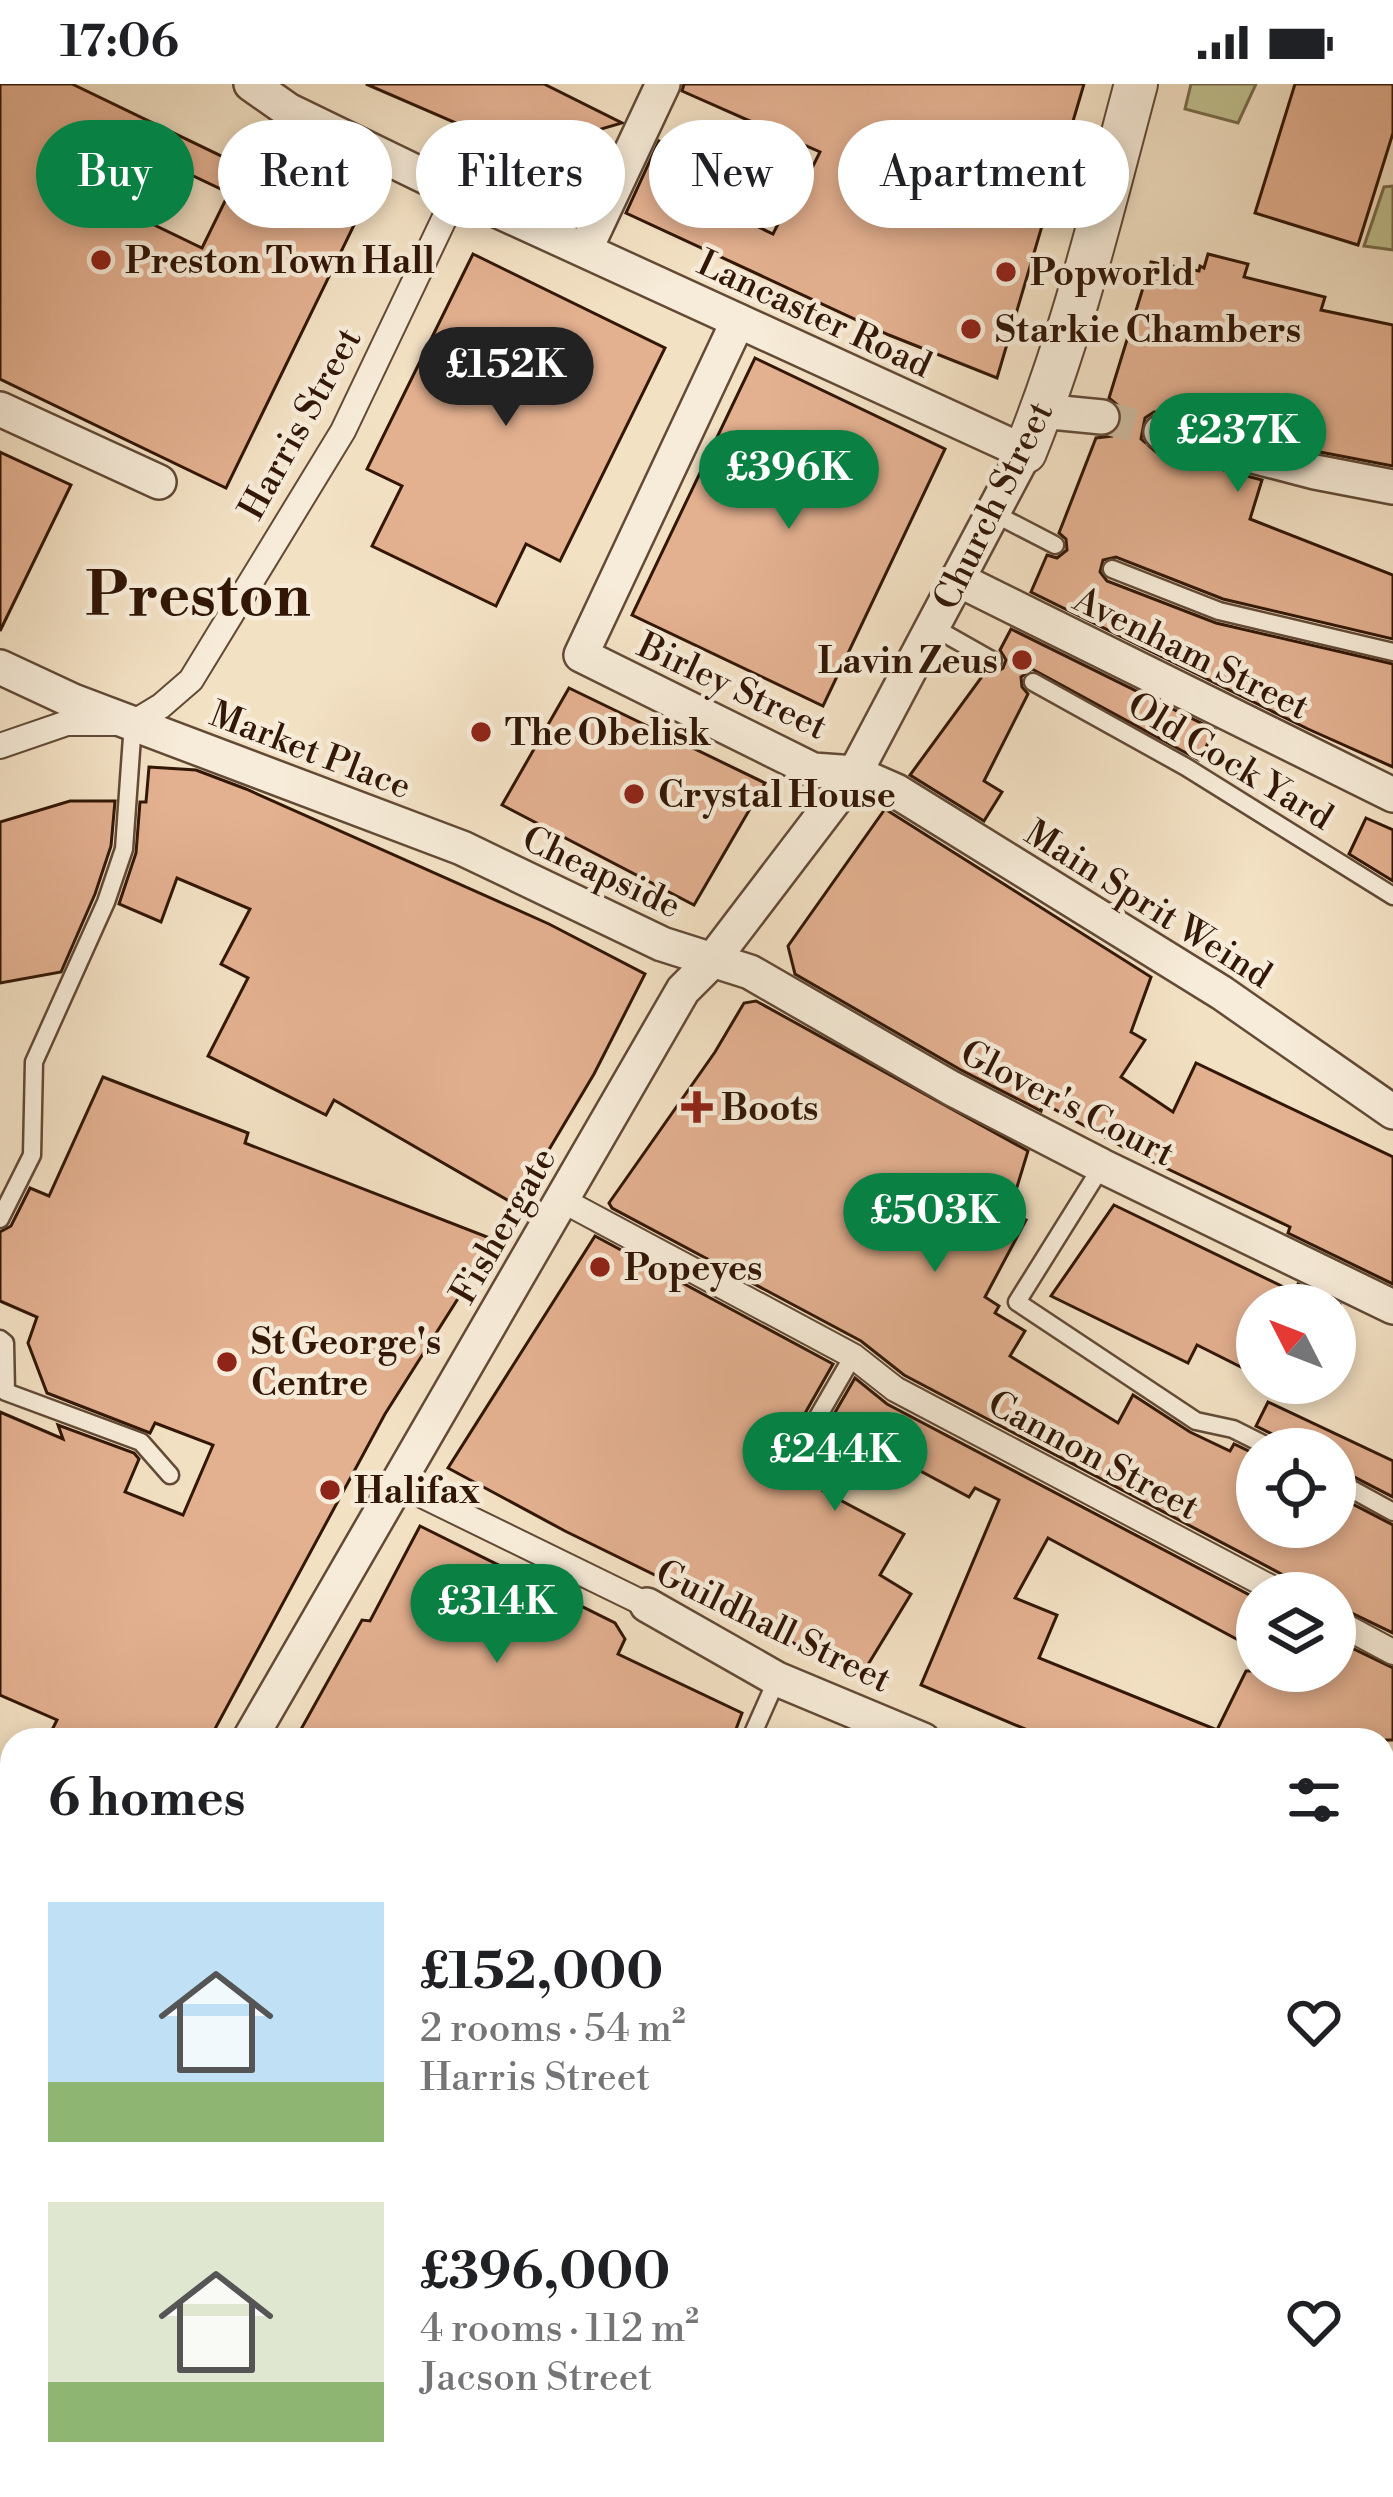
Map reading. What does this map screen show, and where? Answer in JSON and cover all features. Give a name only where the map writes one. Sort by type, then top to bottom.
[{"type":"street","name":"Lancaster Road","points":[[251,84],[288,110],[416,172]]},
{"type":"street","points":[[585,250],[663,84]]},
{"type":"street","name":"Church Street","points":[[855,773],[995,514],[1042,411],[1136,84]]},
{"type":"street","name":"Harris Street","points":[[133,723],[190,680],[203,660],[343,431],[440,228]]},
{"type":"street","name":"Lancaster Road","points":[[536,228],[1024,452]]},
{"type":"street","name":"Birley Street","points":[[738,320],[580,656],[813,770],[855,773]]},
{"type":"street","points":[[0,409],[159,482]]},
{"type":"street","points":[[1042,411],[1102,417]]},
{"type":"street","points":[[1161,432],[1393,487]]},
{"type":"street","name":"Avenham Street","points":[[957,579],[1393,794]]},
{"type":"street","name":"Market Place","points":[[0,667],[461,848]]},
{"type":"street","points":[[0,746],[67,723],[133,723]]},
{"type":"street","name":"Fishergate","points":[[256,1728],[683,990],[711,962],[855,773]]},
{"type":"street","name":"Main Sprit Weind","points":[[855,773],[896,791],[1222,993],[1393,1112]]},
{"type":"street","name":"Cheapside","points":[[461,848],[662,944],[711,962]]},
{"type":"street","name":"Glover's Court","points":[[711,962],[750,972],[951,1088],[1393,1307]]},
{"type":"street","name":"Cannon Street","points":[[562,1200],[853,1356],[895,1389],[1241,1572]]},
{"type":"street","name":"Guildhall Street","points":[[397,1483],[647,1606],[777,1679],[894,1728]]},
{"type":"street","points":[[1356,1633],[1393,1652]]},
{"type":"lane","points":[[995,514],[1055,544]]},
{"type":"lane","points":[[1112,569],[1219,610],[1393,652]]},
{"type":"lane","points":[[933,627],[993,661]]},
{"type":"lane","name":"Old Cock Yard","points":[[1033,682],[1186,767],[1393,896]]},
{"type":"lane","points":[[0,1219],[32,1155],[34,1062],[106,902],[124,850],[133,723]]},
{"type":"lane","points":[[1102,1166],[1018,1302],[1196,1421],[1236,1430]]},
{"type":"lane","points":[[0,1339],[5,1342],[6,1392],[141,1442],[170,1474]]},
{"type":"lane","points":[[790,1465],[853,1356]]},
{"type":"lane","points":[[1356,1492],[1393,1512]]},
{"type":"lane","points":[[755,1728],[777,1679]]},
{"type":"green space","points":[[1191,84],[1256,84],[1238,123],[1185,109]]},
{"type":"green space","points":[[1393,186],[1393,250],[1364,246],[1384,187]]},
{"type":"building","points":[[0,84],[72,84],[147,120],[36,120],[36,228],[161,228],[202,248],[218,215],[218,228],[353,228],[226,488],[0,379]]},
{"type":"building","points":[[366,84],[544,84],[616,120],[449,120]]},
{"type":"building","points":[[684,84],[1084,84],[1073,120],[838,120],[838,228],[1041,228],[997,378],[889,335],[658,228],[760,228],[773,234],[776,228],[814,228],[814,164],[820,152],[814,149],[814,120],[748,120],[682,91]]},
{"type":"building","points":[[1295,84],[1393,84],[1393,133],[1358,245],[1255,213]]},
{"type":"building","points":[[194,143],[218,154],[218,188],[194,176]]},
{"type":"building","points":[[649,163],[649,224],[626,213]]},
{"type":"building","points":[[473,254],[665,348],[560,561],[526,544],[496,606],[372,546],[402,486],[367,469]]},
{"type":"building","points":[[1208,254],[1248,264],[1244,277],[1325,297],[1321,310],[1393,325],[1393,466],[1166,412],[1145,418],[1141,439],[1156,452],[1262,480],[1250,519],[1393,575],[1393,639],[1223,599],[1116,557],[1103,560],[1100,572],[1107,581],[1216,623],[1393,664],[1393,767],[1031,592],[1047,555],[1057,558],[1067,550],[1066,539],[1059,533],[1096,438],[1112,436],[1123,420],[1120,407],[1109,398],[1151,262],[1199,271]]},
{"type":"building","points":[[755,358],[945,449],[823,706],[632,615]]},
{"type":"building","points":[[0,452],[71,485],[0,631]]},
{"type":"building","points":[[1011,629],[1215,730],[1199,760],[1032,669],[1021,677],[1028,694],[984,781],[1002,792],[984,821],[910,775],[986,671],[994,674],[1003,668],[1006,660],[1000,650]]},
{"type":"building","name":"Crystal House","points":[[569,688],[765,783],[694,905],[502,805]]},
{"type":"building","points":[[149,767],[196,770],[246,789],[549,924],[645,974],[594,1074],[516,1205],[334,1100],[326,1115],[208,1056],[248,978],[221,964],[250,909],[177,878],[161,922],[119,904],[136,853],[140,802],[146,802]]},
{"type":"building","points":[[70,801],[115,801],[111,846],[95,894],[61,972],[0,983],[0,822]]},
{"type":"building","points":[[885,809],[1151,977],[1131,1032],[1145,1040],[1121,1077],[1173,1112],[1196,1063],[1393,1157],[1393,1284],[1043,1103],[1041,1111],[961,1070],[795,974],[788,946]]},
{"type":"building","points":[[1366,818],[1393,830],[1393,881],[1349,854]]},
{"type":"building","points":[[756,1001],[1028,1151],[1009,1213],[1026,1220],[985,1297],[999,1306],[995,1313],[1025,1331],[1010,1356],[1118,1423],[1133,1395],[1190,1432],[1230,1451],[1236,1445],[1236,1548],[1356,1548],[1356,1506],[1393,1525],[1393,1633],[1356,1615],[1356,1572],[1278,1572],[904,1375],[861,1341],[612,1208],[609,1203],[744,1003]]},
{"type":"building","name":"St George's Centre","points":[[103,1077],[248,1133],[245,1143],[495,1240],[385,1414],[215,1728],[53,1728],[57,1720],[0,1695],[0,1412],[63,1439],[58,1425],[134,1453],[139,1459],[125,1492],[183,1515],[213,1445],[155,1423],[150,1433],[47,1393],[28,1343],[37,1317],[0,1301],[0,1232],[11,1226],[30,1188],[49,1196]]},
{"type":"building","points":[[1114,1205],[1277,1284],[1236,1284],[1236,1364],[1197,1345],[1188,1363],[1051,1296]]},
{"type":"building","points":[[595,1236],[833,1364],[779,1459],[778,1470],[785,1476],[801,1471],[855,1378],[887,1404],[1236,1588],[1236,1639],[1048,1538],[1015,1598],[1057,1615],[1039,1658],[1212,1728],[1023,1728],[921,1685],[999,1500],[975,1488],[969,1497],[855,1436],[823,1491],[904,1534],[880,1575],[911,1594],[861,1676],[565,1531],[448,1468]]},
{"type":"building","points":[[1267,1404],[1272,1404],[1323,1428],[1260,1428],[1256,1426]]},
{"type":"building","points":[[1356,1444],[1393,1461],[1393,1497],[1356,1478]]},
{"type":"building","points":[[420,1526],[615,1623],[625,1639],[618,1654],[742,1713],[736,1728],[302,1728],[362,1620],[370,1621]]},
{"type":"building","points":[[1356,1650],[1393,1668],[1393,1728],[1218,1728],[1236,1691],[1356,1692]]},
{"type":"tunnel","points":[[1102,417],[1161,432]]},
{"type":"place","name":"Preston Town Hall","points":[[101,260]]},
{"type":"place","name":"Popworld","points":[[1006,272]]},
{"type":"place","name":"Starkie Chambers","points":[[971,329]]},
{"type":"place","name":"Lavin Zeus","points":[[1022,660]]},
{"type":"place","name":"The Obelisk","points":[[481,732]]},
{"type":"place","name":"Crystal House","points":[[634,794]]},
{"type":"place","name":"Boots","points":[[697,1107]]},
{"type":"place","name":"Popeyes","points":[[600,1267]]},
{"type":"place","name":"St George's Centre","points":[[227,1362]]},
{"type":"place","name":"Halifax","points":[[330,1490]]},
{"type":"district","name":"Preston","points":[[198,594]]}]
